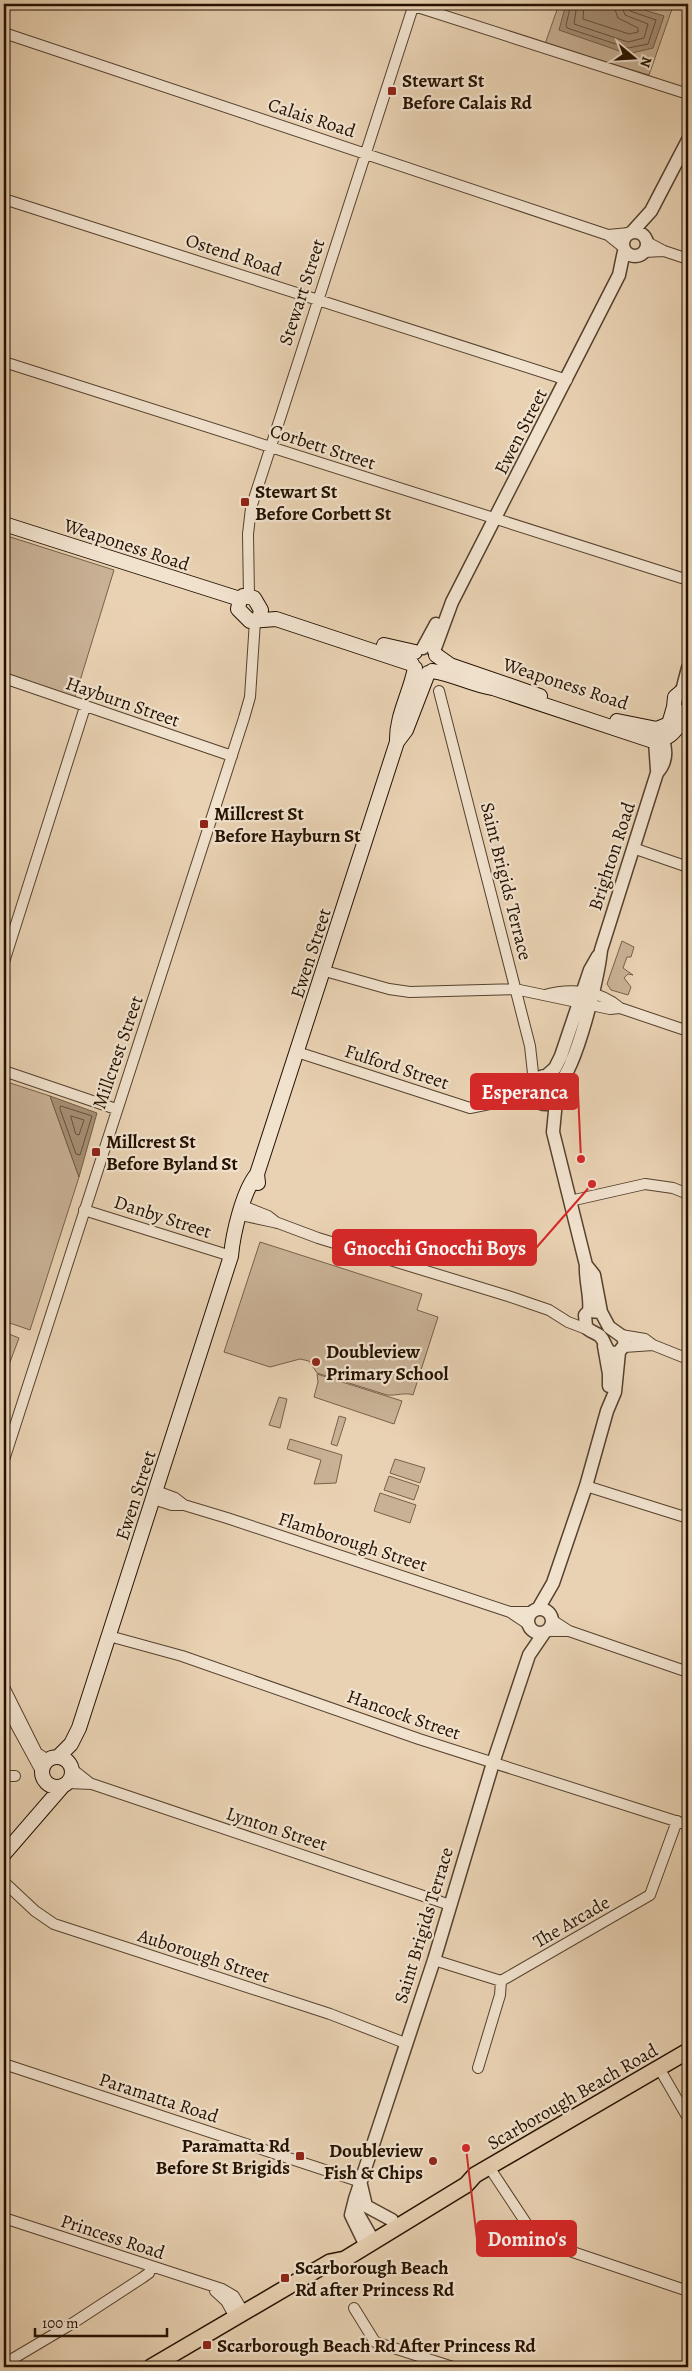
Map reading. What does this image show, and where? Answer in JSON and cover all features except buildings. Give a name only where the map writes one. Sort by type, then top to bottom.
[{"type":"main road","name":"Weaponess Road","points":[[4,524],[250,610]]},
{"type":"main road","name":"Weaponess Road","points":[[4,531],[250,610],[450,665],[658,737]]},
{"type":"main road","name":"Weaponess Road","points":[[422,657],[421,673],[430,672],[458,676],[478,686],[493,688],[519,698],[658,737]]},
{"type":"main road","name":"Ewen Street","points":[[46,1805],[56,1768],[79,1728],[231,1256],[233,1242],[246,1212],[251,1182],[258,1174],[325,971],[397,742],[397,729],[422,657],[437,664],[430,672],[406,730],[397,742]]},
{"type":"main road","points":[[658,737],[669,724],[675,697],[685,691]]},
{"type":"main road","points":[[658,737],[672,736],[687,716],[680,714],[674,707]]},
{"type":"main road","name":"Ewen Street","points":[[4,1854],[65,1785],[56,1768]]},
{"type":"main road","points":[[56,1768],[65,1785]]},
{"type":"main road","name":"Scarborough Beach Road","points":[[151,2367],[330,2262],[337,2253],[367,2240],[466,2185],[475,2175],[688,2051]]},
{"type":"main road","name":"Scarborough Beach Road","points":[[367,2240],[392,2220],[462,2176],[475,2175]]},
{"type":"street","points":[[411,4],[688,94]]},
{"type":"street","name":"Stewart Street","points":[[250,610],[249,521],[269,448],[366,154],[411,4]]},
{"type":"street","name":"Calais Road","points":[[4,33],[608,235],[630,233]]},
{"type":"street","points":[[651,211],[623,240],[623,249],[630,256],[643,247],[651,211],[688,140]]},
{"type":"street","name":"Ostend Road","points":[[4,199],[567,380]]},
{"type":"street","points":[[630,233],[640,233],[643,247]]},
{"type":"street","name":"Calais Road","points":[[608,235],[623,249]]},
{"type":"street","points":[[643,247],[664,251],[688,259]]},
{"type":"street","name":"Ewen Street","points":[[422,657],[446,606],[452,602],[495,520],[619,275],[643,247]]},
{"type":"street","name":"Ewen Street","points":[[619,275],[623,249]]},
{"type":"street","name":"Corbett Street","points":[[4,362],[688,580]]},
{"type":"street","name":"Millcrest Street","points":[[4,1460],[250,697],[252,653],[250,610]]},
{"type":"street","points":[[685,691],[688,668]]},
{"type":"street","name":"Hayburn Street","points":[[4,678],[232,756]]},
{"type":"street","name":"Saint Brigids Terrace","points":[[439,691],[530,1046],[533,1085]]},
{"type":"street","points":[[4,962],[85,707]]},
{"type":"street","name":"Brighton Road","points":[[559,1084],[568,1069],[586,997],[590,970],[601,950],[657,773],[665,758],[666,750],[658,737]]},
{"type":"street","points":[[633,848],[688,867]]},
{"type":"street","points":[[325,971],[389,989],[410,992],[515,989],[556,999],[586,997],[613,1002],[620,1008],[688,1031]]},
{"type":"street","name":"Brighton Road","points":[[546,1076],[555,1068],[586,997]]},
{"type":"street","name":"Fulford Street","points":[[297,1052],[470,1108],[515,1099],[540,1103]]},
{"type":"street","points":[[4,1071],[116,1109]]},
{"type":"street","points":[[553,1132],[556,1101],[560,1092],[559,1084],[556,1080],[546,1076],[533,1085],[535,1099],[540,1103],[553,1132],[586,1265],[594,1275],[591,1313],[584,1322],[589,1330]]},
{"type":"street","name":"Fulford Street","points":[[515,1099],[533,1085]]},
{"type":"street","points":[[540,1103],[550,1104],[556,1101]]},
{"type":"street","points":[[570,1201],[645,1184],[673,1188],[688,1194]]},
{"type":"street","name":"Danby Street","points":[[84,1210],[231,1256]]},
{"type":"street","points":[[246,1212],[268,1216],[278,1223],[318,1238],[508,1296],[562,1317],[568,1322],[589,1330],[601,1337],[604,1346],[611,1352],[621,1345],[645,1339],[653,1345],[688,1359]]},
{"type":"street","points":[[562,1317],[591,1313],[609,1327],[621,1345]]},
{"type":"street","name":"Saint Brigids Terrace","points":[[367,2240],[351,2215],[405,2042],[434,1960],[494,1763],[586,1486],[607,1411],[615,1392],[621,1345]]},
{"type":"street","name":"Saint Brigids Terrace","points":[[604,1346],[609,1374],[605,1397],[607,1411]]},
{"type":"street","points":[[586,1486],[688,1518]]},
{"type":"street","name":"Flamborough Street","points":[[154,1495],[175,1498],[184,1505],[540,1621],[688,1672]]},
{"type":"street","name":"Hancock Street","points":[[109,1636],[182,1656],[494,1763],[688,1824]]},
{"type":"street","points":[[4,1687],[37,1753],[56,1768]]},
{"type":"street","points":[[4,1703],[56,1768]]},
{"type":"street","name":"Lynton Street","points":[[56,1768],[92,1784],[450,1905]]},
{"type":"street","points":[[4,1776],[15,1776]]},
{"type":"street","name":"Lynton Street","points":[[65,1785],[92,1784]]},
{"type":"street","name":"The Arcade","points":[[501,1981],[650,1895],[677,1821]]},
{"type":"street","name":"Auborough Street","points":[[4,1882],[35,1911],[54,1924],[330,2014],[405,2042]]},
{"type":"street","points":[[434,1960],[501,1981],[500,1995],[478,2068]]},
{"type":"street","name":"Paramatta Road","points":[[4,2064],[361,2182]]},
{"type":"street","points":[[659,2068],[688,2118]]},
{"type":"street","points":[[489,2167],[532,2232],[550,2244],[688,2291]]},
{"type":"street","points":[[361,2182],[366,2206],[392,2220]]},
{"type":"street","name":"Princess Road","points":[[4,2218],[151,2268],[222,2289],[234,2296],[239,2315]]},
{"type":"street","points":[[4,2364],[142,2278],[151,2268]]},
{"type":"street","points":[[354,2308],[375,2342],[453,2367]]},
{"type":"shaded area","points":[[559,4],[657,4],[672,9],[649,75],[545,44]]},
{"type":"shaded area","points":[[4,535],[114,570],[75,697],[4,675]]},
{"type":"shaded area","points":[[622,941],[634,947],[631,957],[627,957],[623,968],[633,975],[628,974],[624,978],[631,987],[628,995],[611,990],[607,984]]},
{"type":"shaded area","points":[[4,1081],[50,1096],[79,1177],[30,1330],[4,1321]]},
{"type":"shaded area","points":[[260,1242],[422,1294],[417,1310],[438,1317],[413,1395],[387,1395],[317,1373],[309,1361],[300,1359],[270,1367],[224,1352]]},
{"type":"shaded area","points":[[4,1332],[19,1338],[4,1378]]},
{"type":"shaded area","points":[[317,1374],[402,1401],[394,1424],[314,1397],[318,1382]]},
{"type":"shaded area","points":[[279,1397],[287,1399],[280,1428],[269,1425]]},
{"type":"shaded area","points":[[339,1416],[346,1418],[337,1446],[331,1444]]},
{"type":"shaded area","points":[[290,1439],[342,1455],[336,1483],[314,1484],[321,1460],[287,1449]]},
{"type":"shaded area","points":[[395,1459],[425,1468],[420,1483],[390,1473]]},
{"type":"shaded area","points":[[389,1476],[419,1486],[414,1500],[384,1490]]},
{"type":"shaded area","points":[[380,1493],[416,1505],[410,1523],[374,1511]]},
{"type":"water","points":[[566,4],[625,4],[664,16],[653,48],[628,54],[559,30]]},
{"type":"water","points":[[50,1096],[97,1113],[79,1177]]},
{"type":"place","name":"Stewart St Before Calais Rd","points":[[392,91]]},
{"type":"place","name":"Stewart St Before Corbett St","points":[[245,502]]},
{"type":"place","name":"Millcrest St Before Hayburn St","points":[[204,824]]},
{"type":"place","name":"Millcrest St Before Byland St","points":[[96,1152]]},
{"type":"place","name":"Esperanca","points":[[581,1159]]},
{"type":"place","name":"Gnocchi Gnocchi Boys","points":[[592,1184]]},
{"type":"place","name":"Doubleview Primary School","points":[[316,1362]]},
{"type":"place","name":"Domino's","points":[[466,2148]]},
{"type":"place","name":"Paramatta Rd Before St Brigids","points":[[300,2156]]},
{"type":"place","name":"Doubleview Fish & Chips","points":[[433,2161]]},
{"type":"place","name":"Scarborough Beach Rd after Princess Rd","points":[[285,2278]]},
{"type":"place","name":"Scarborough Beach Rd After Princess Rd","points":[[207,2345]]}]
